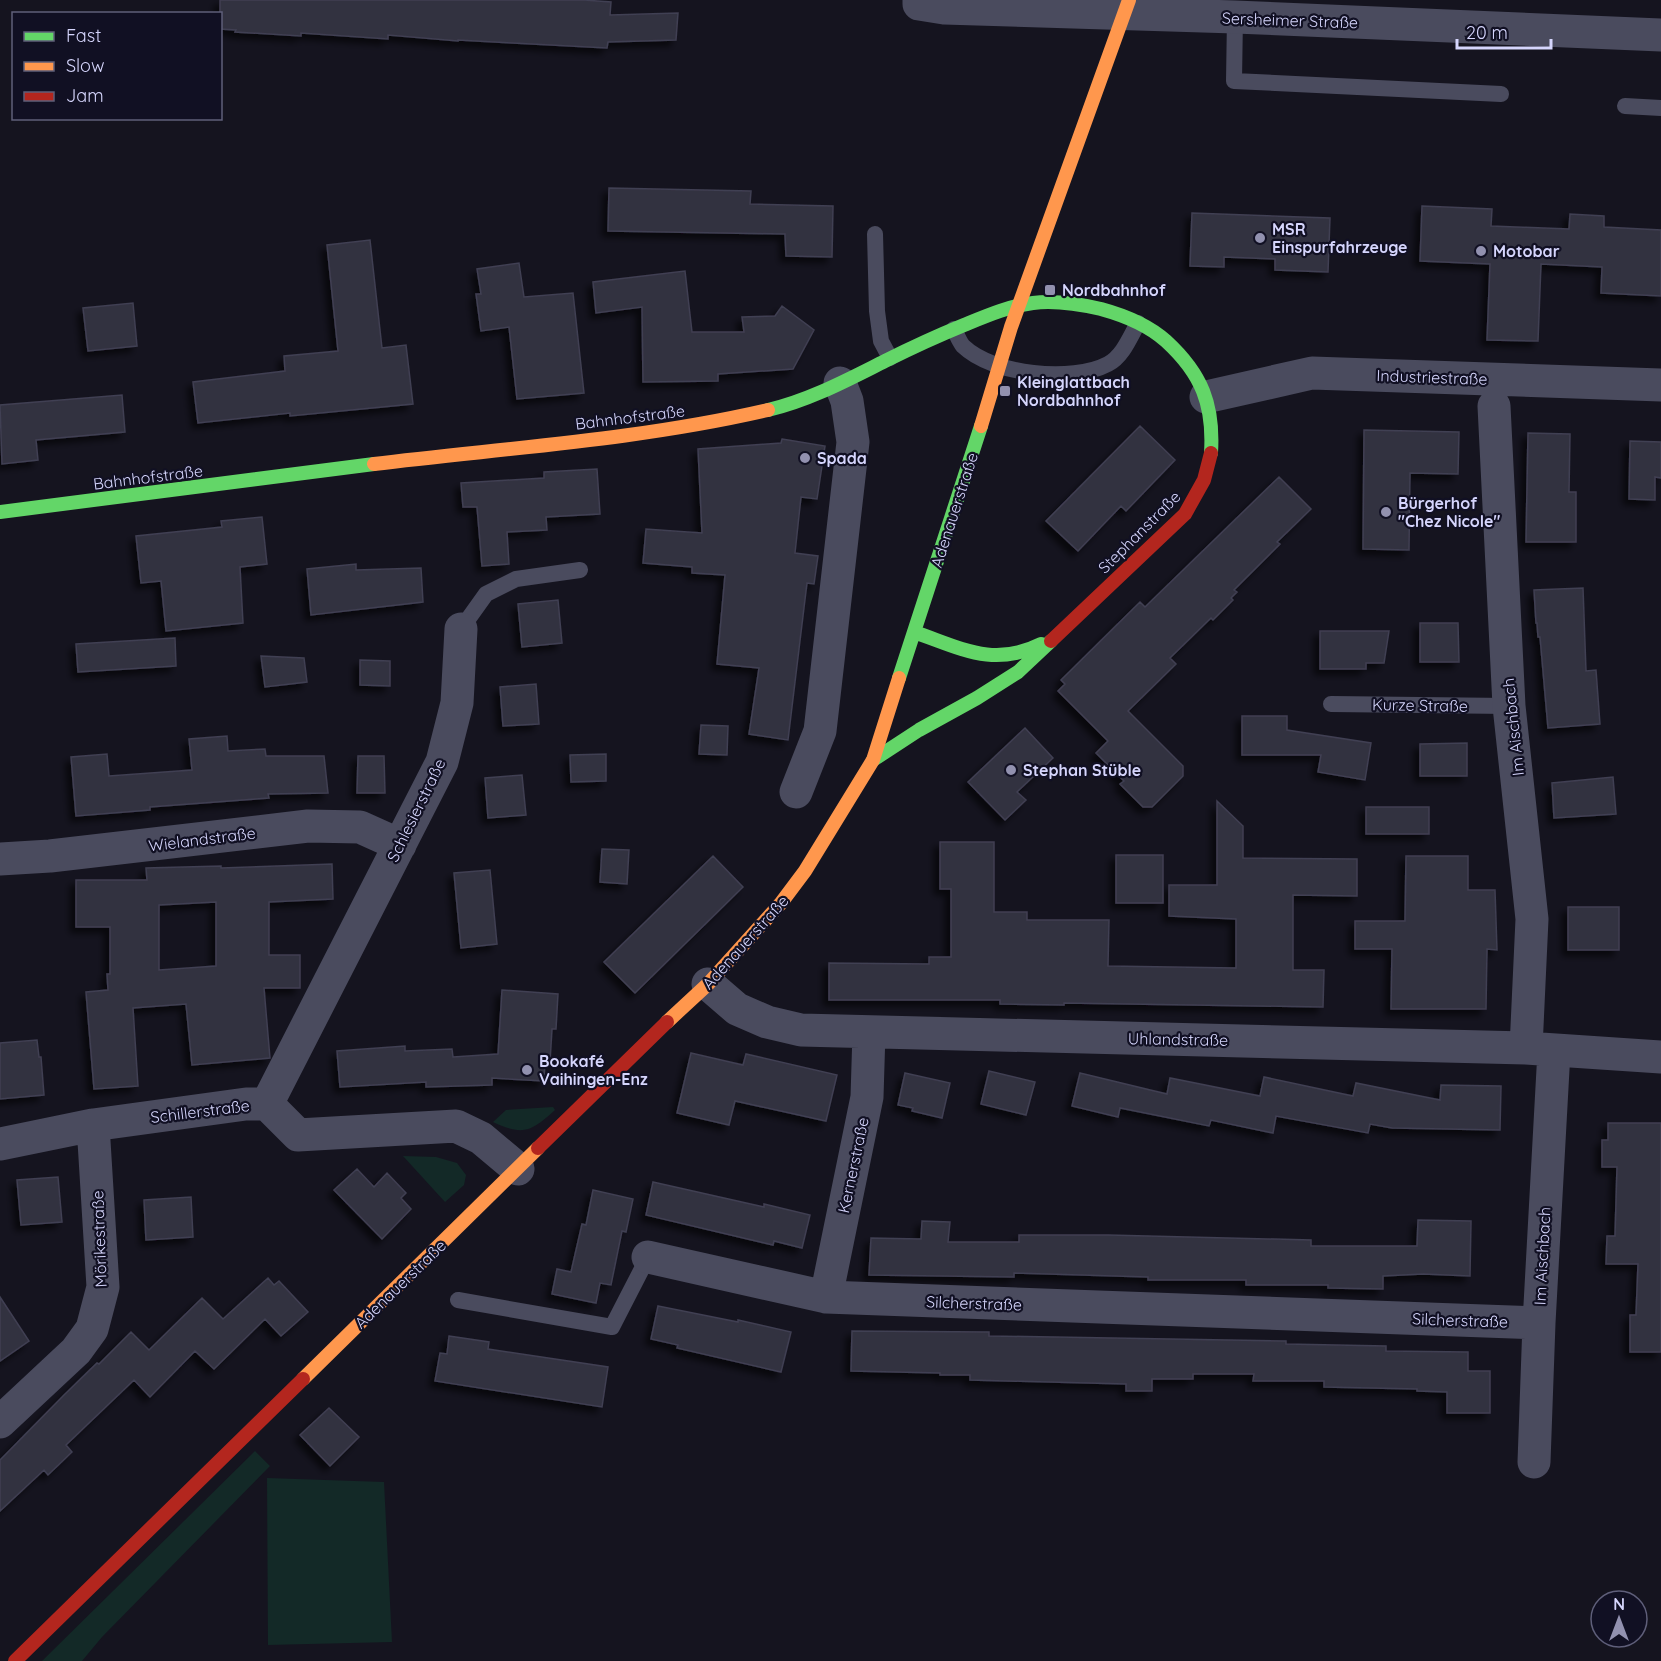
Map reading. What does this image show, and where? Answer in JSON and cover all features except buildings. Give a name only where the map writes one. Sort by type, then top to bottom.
[{"type":"main road","name":"Adenauerstraße","points":[[15,1661],[650,1038],[708,984],[781,903],[805,871],[873,760],[1011,327],[1129,0]]},
{"type":"main road","name":"Bahnhofstraße","points":[[0,513],[425,457],[687,427],[766,411],[811,397],[890,358],[996,312],[1033,303],[1088,306],[1138,323],[1171,343],[1189,363],[1200,380],[1206,397]]},
{"type":"main road","name":"Stephanstraße","points":[[1055,636],[1185,514],[1199,492],[1210,457],[1212,426],[1206,397]]},
{"type":"main road","points":[[914,632],[983,656],[997,657],[1011,657],[1031,651],[1055,636]]},
{"type":"main road","points":[[873,760],[1017,672],[1055,636]]},
{"type":"street","name":"Sersheimer Straße","points":[[919,2],[944,8],[1235,17],[1661,35]]},
{"type":"street","name":"Industriestraße","points":[[1206,397],[1312,373],[1661,385]]},
{"type":"street","points":[[796,792],[820,731],[854,442],[847,400],[840,383]]},
{"type":"street","name":"Im Aischbach","points":[[1494,406],[1509,706],[1532,919],[1540,1049],[1539,1323],[1534,1462]]},
{"type":"street","name":"Schlesierstraße","points":[[267,1104],[442,762],[457,703],[461,629]]},
{"type":"street","name":"Wielandstraße","points":[[0,859],[50,856],[308,826],[360,827],[400,845]]},
{"type":"street","name":"Uhlandstraße","points":[[708,984],[736,1009],[766,1022],[801,1030],[1540,1049],[1661,1057]]},
{"type":"street","name":"Kernerstraße","points":[[825,1297],[867,1097],[869,1032]]},
{"type":"street","name":"Schillerstraße","points":[[0,1144],[93,1125],[246,1104],[267,1104],[298,1135],[456,1125],[481,1138],[518,1169]]},
{"type":"street","name":"Mörikestraße","points":[[0,1422],[76,1351],[92,1329],[103,1287],[93,1125]]},
{"type":"street","name":"Silcherstraße","points":[[648,1257],[825,1297],[1539,1323]]},
{"type":"lane","points":[[1235,17],[1234,81],[1501,94]]},
{"type":"lane","points":[[1625,106],[1661,108]]},
{"type":"lane","points":[[875,234],[877,310],[881,341],[890,358]]},
{"type":"lane","points":[[954,329],[962,345],[986,361],[1034,374],[1076,374],[1109,363],[1125,348],[1138,323]]},
{"type":"lane","name":"Schlesierstraße","points":[[461,629],[486,594],[516,579],[580,570]]},
{"type":"lane","name":"Kurze Straße","points":[[1331,704],[1509,706]]},
{"type":"lane","name":"Silcherstraße","points":[[458,1300],[612,1326],[648,1257]]},
{"type":"green space","points":[[553,1107],[555,1110],[547,1117],[526,1130],[512,1129],[493,1122],[506,1110]]},
{"type":"green space","points":[[403,1156],[436,1157],[457,1163],[466,1175],[464,1185],[445,1202]]},
{"type":"green space","points":[[255,1451],[270,1466],[102,1637],[82,1661],[42,1661]]},
{"type":"green space","points":[[267,1478],[384,1482],[392,1642],[268,1645]]},
{"type":"traffic: fast","points":[[768,410],[813,395],[924,342],[998,312],[1033,303],[1067,303],[1101,309],[1135,321],[1159,335],[1178,353],[1197,378],[1208,405],[1211,453]]},
{"type":"traffic: fast","points":[[899,678],[981,426]]},
{"type":"traffic: fast","points":[[0,512],[374,464]]},
{"type":"traffic: fast","points":[[914,632],[962,649],[992,655],[1024,651],[1041,644]]},
{"type":"traffic: fast","points":[[873,760],[1018,672],[1051,641]]},
{"type":"traffic: slow","points":[[981,426],[1011,327],[1129,0]]},
{"type":"traffic: slow","points":[[374,464],[621,436],[768,410]]},
{"type":"traffic: slow","points":[[667,1022],[708,984],[781,903],[805,871],[873,760],[899,678]]},
{"type":"traffic: slow","points":[[303,1379],[538,1148]]},
{"type":"traffic: jam","points":[[1051,641],[1185,514],[1204,480],[1211,453]]},
{"type":"traffic: jam","points":[[538,1148],[667,1022]]},
{"type":"traffic: jam","points":[[15,1661],[303,1379]]},
{"type":"place","name":"MSR Einspurfahrzeuge","points":[[1260,238]]},
{"type":"place","name":"Motobar","points":[[1481,251]]},
{"type":"place","name":"Nordbahnhof","points":[[1050,290]]},
{"type":"place","name":"Kleinglattbach Nordbahnhof","points":[[1005,391]]},
{"type":"place","name":"Spada","points":[[805,458]]},
{"type":"place","name":"Bürgerhof \"Chez Nicole\"","points":[[1386,512]]},
{"type":"place","name":"Stephan Stüble","points":[[1011,770]]},
{"type":"place","name":"Bookafé Vaihingen-Enz","points":[[527,1070]]}]
